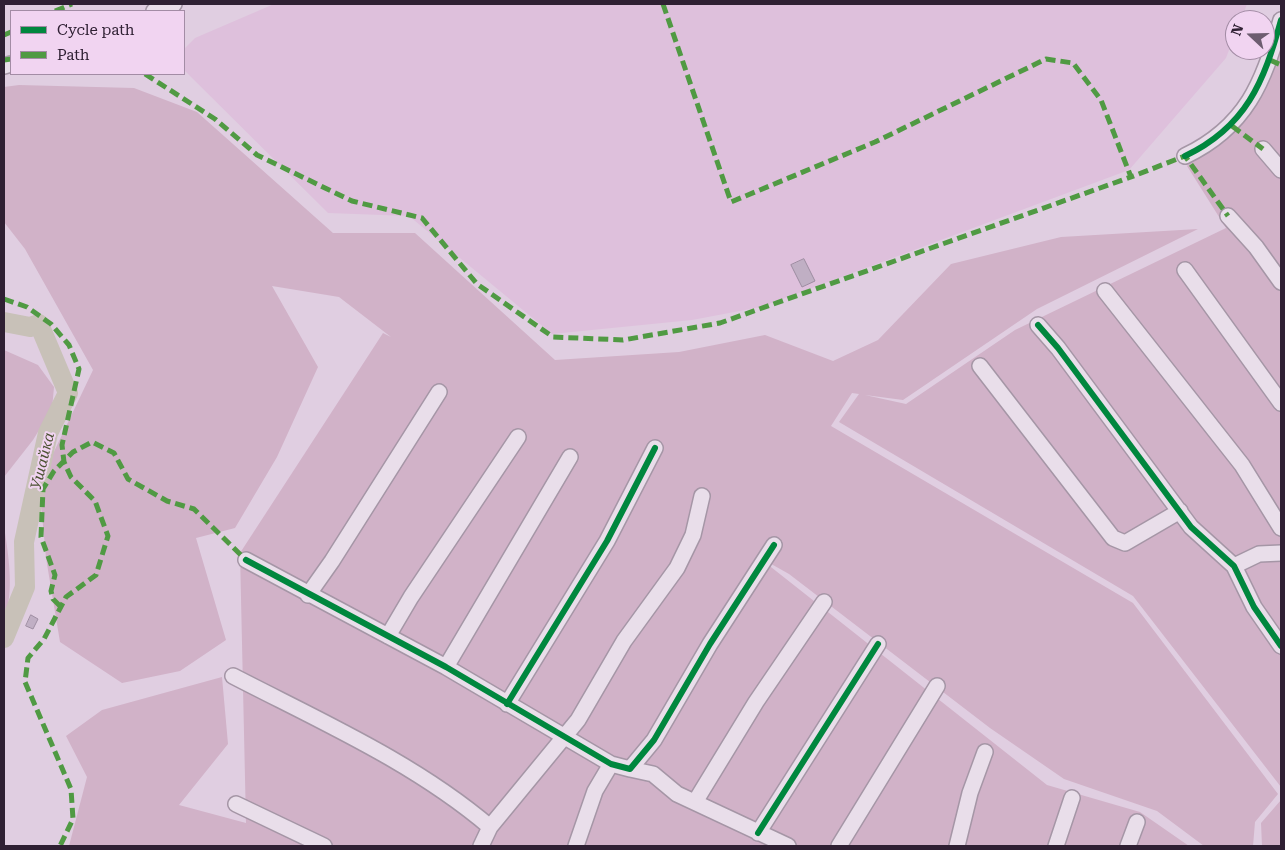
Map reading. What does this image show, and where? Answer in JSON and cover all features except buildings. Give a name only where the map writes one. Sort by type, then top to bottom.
[{"type":"street","points":[[157,10],[174,4]]},
{"type":"street","points":[[1185,156],[1205,146],[1232,126],[1253,96],[1270,60],[1281,20]]},
{"type":"street","points":[[1263,149],[1281,170]]},
{"type":"street","points":[[1228,216],[1256,247],[1281,282]]},
{"type":"street","points":[[1185,270],[1281,403]]},
{"type":"street","points":[[1105,291],[1242,465],[1281,528]]},
{"type":"street","points":[[1038,325],[1058,348],[1191,527],[1234,566],[1254,607],[1281,646]]},
{"type":"street","points":[[980,366],[1113,538],[1125,543],[1180,511]]},
{"type":"street","points":[[308,595],[439,392]]},
{"type":"street","points":[[388,636],[411,597],[518,436]]},
{"type":"street","points":[[506,704],[607,541],[655,448]]},
{"type":"street","points":[[446,667],[570,457]]},
{"type":"street","points":[[481,846],[490,827],[578,720],[624,641],[677,568],[693,535],[702,496]]},
{"type":"street","points":[[630,769],[654,740],[710,644],[774,545]]},
{"type":"street","points":[[1234,566],[1259,554],[1281,552]]},
{"type":"street","points":[[246,560],[308,595],[446,667],[611,764],[653,774],[677,794],[788,846]]},
{"type":"street","points":[[694,802],[756,702],[824,602]]},
{"type":"street","points":[[758,833],[878,644]]},
{"type":"street","points":[[233,676],[352,737],[464,805],[490,827]]},
{"type":"street","points":[[839,846],[937,686]]},
{"type":"street","points":[[957,846],[970,793],[985,752]]},
{"type":"street","points":[[576,846],[595,791],[611,764]]},
{"type":"street","points":[[1056,846],[1072,798]]},
{"type":"street","points":[[236,804],[324,846]]},
{"type":"street","points":[[1128,846],[1137,822]]},
{"type":"shaded area","points":[[274,4],[1247,4],[1245,10],[1225,10],[1225,59],[1129,170],[761,307],[692,320],[552,334],[409,216],[328,213],[185,71],[185,48],[195,38]]},
{"type":"shaded area","points":[[1281,49],[1281,787],[1133,596],[839,422],[859,394],[852,393],[831,426],[1133,603],[1278,794],[1255,822],[1253,846],[1204,846],[1157,811],[1064,779],[990,728],[789,574],[757,556],[1047,785],[1140,812],[1189,846],[69,846],[87,777],[66,736],[102,710],[222,677],[228,744],[179,805],[246,823],[240,553],[383,333],[391,337],[339,297],[272,286],[318,367],[277,457],[235,528],[196,538],[226,640],[180,671],[122,683],[60,642],[46,558],[39,483],[93,370],[25,249],[4,222],[4,87],[19,85],[134,88],[197,112],[333,233],[415,233],[555,360],[679,352],[765,335],[833,361],[878,340],[951,264],[1061,237],[1198,229],[1037,309],[903,400],[865,395],[906,404],[1015,330],[1226,228],[1187,166],[1278,60]]},
{"type":"shaded area","points":[[4,350],[38,365],[54,387],[52,409],[33,440],[4,477]]},
{"type":"shaded area","points":[[4,526],[9,560],[10,585],[4,618]]},
{"type":"shaded area","points":[[1281,800],[1281,846],[1262,846],[1261,823]]},
{"type":"waterway","name":"Ушайка","points":[[4,322],[30,327],[39,324],[68,393],[48,433],[24,542],[25,587],[4,638]]},
{"type":"marked path","points":[[57,10],[72,4]]},
{"type":"marked path","points":[[663,4],[731,202],[875,142],[1046,59],[1073,63],[1101,100],[1131,177],[1185,156],[1228,216]]},
{"type":"marked path","points":[[4,35],[10,32]]},
{"type":"marked path","points":[[4,60],[10,59]]},
{"type":"marked path","points":[[1270,60],[1281,65]]},
{"type":"marked path","points":[[147,75],[215,119],[257,155],[352,201],[422,218],[477,284],[553,337],[623,340],[720,323],[1131,177]]},
{"type":"marked path","points":[[1232,126],[1263,149]]},
{"type":"marked path","points":[[4,299],[27,307],[51,324],[69,345],[79,369],[62,445],[64,462],[71,477],[95,501],[108,536],[96,575],[66,597],[44,639],[28,658],[25,682],[71,789],[73,819],[60,846]]},
{"type":"marked path","points":[[60,606],[53,599],[51,591],[55,575],[41,537],[43,489],[54,471],[73,452],[92,442],[114,453],[128,479],[167,501],[194,509],[246,560]]},
{"type":"cycle path","points":[[1185,156],[1206,144],[1238,117],[1259,83],[1281,20]]},
{"type":"cycle path","points":[[1038,325],[1058,348],[1191,527],[1234,566],[1254,607],[1281,646]]},
{"type":"cycle path","points":[[507,704],[607,541],[655,448]]},
{"type":"cycle path","points":[[246,560],[446,667],[611,764],[630,769],[654,740],[710,644],[774,545]]},
{"type":"cycle path","points":[[758,833],[878,644]]}]
